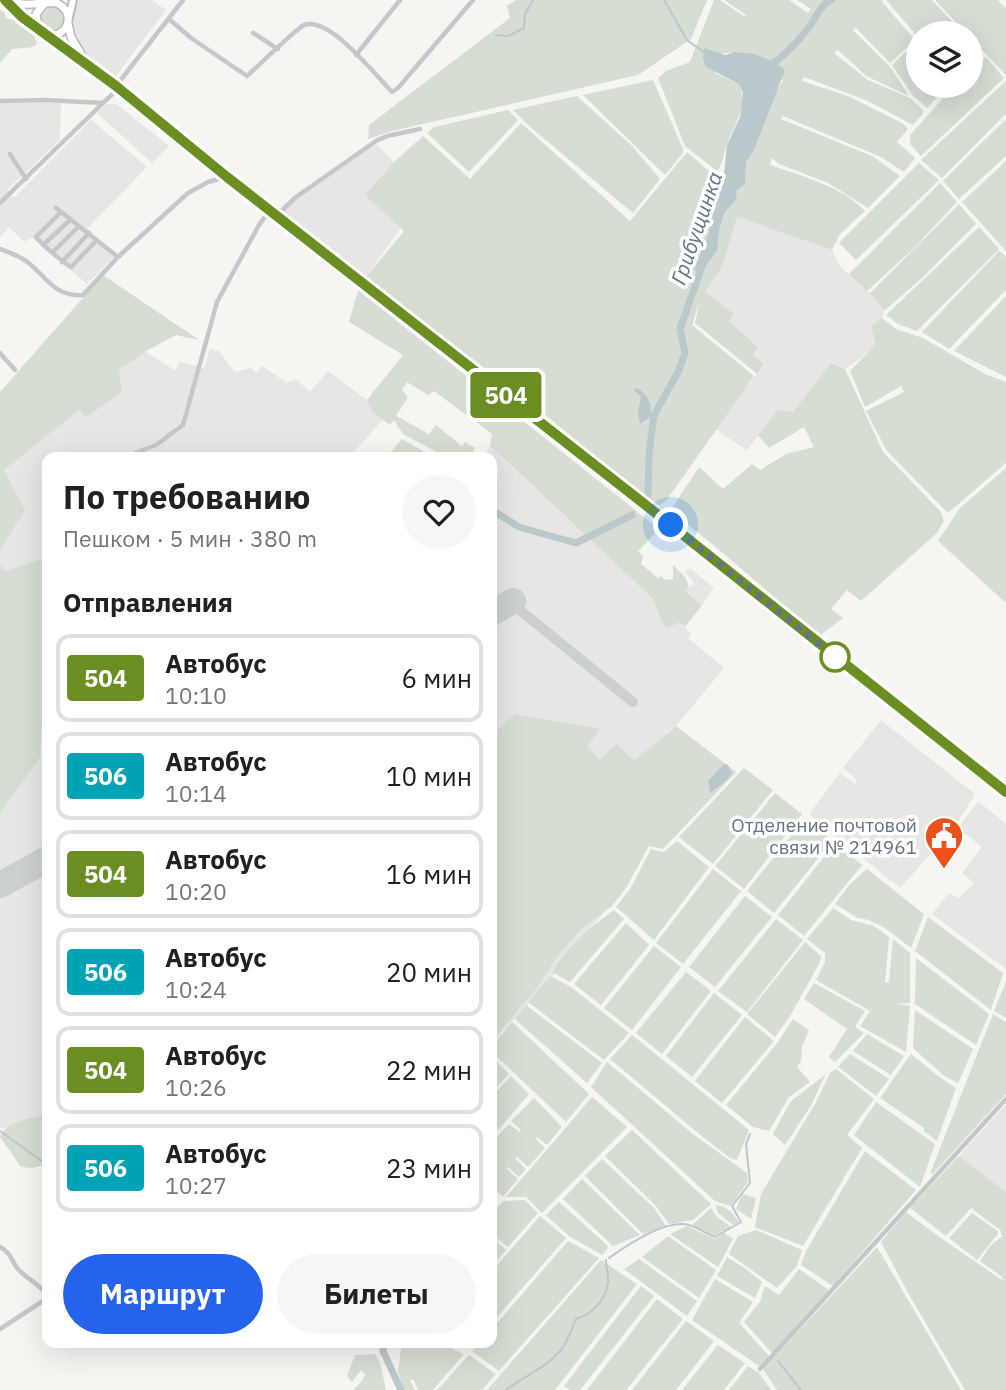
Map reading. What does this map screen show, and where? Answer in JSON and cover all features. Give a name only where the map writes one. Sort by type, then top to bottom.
[{"type":"main road","points":[[5,0],[42,32],[118,87],[227,177],[1006,792]]},
{"type":"main road","points":[[11,0],[33,6],[51,2],[65,8],[75,47],[92,67]]},
{"type":"main road","points":[[51,2],[36,14],[36,23],[42,32],[57,35],[64,30],[73,0]]},
{"type":"street","points":[[0,203],[118,87],[183,0]]},
{"type":"street","points":[[356,55],[400,0]]},
{"type":"street","points":[[169,19],[191,38],[247,76],[304,25],[318,25],[333,31],[392,92],[474,0]]},
{"type":"street","points":[[253,33],[278,49]]},
{"type":"street","points":[[0,101],[103,103]]},
{"type":"street","points":[[138,452],[156,445],[183,425],[217,302],[258,225],[376,141],[420,129]]},
{"type":"street","points":[[10,154],[26,179]]},
{"type":"street","points":[[0,249],[26,261],[59,292],[71,296],[83,295],[118,257],[188,193],[208,181],[227,177]]},
{"type":"street","points":[[96,241],[71,267],[36,237],[59,210],[118,257]]},
{"type":"street","points":[[43,245],[71,219]]},
{"type":"street","points":[[53,252],[79,226]]},
{"type":"street","points":[[62,262],[89,233]]},
{"type":"street","points":[[0,353],[15,370]]},
{"type":"street","points":[[760,1369],[1006,1098]]},
{"type":"street","points":[[0,1247],[11,1254],[17,1268],[42,1288]]},
{"type":"street","points":[[0,1329],[42,1302]]},
{"type":"shaded area","points":[[79,0],[152,0],[166,10],[115,77],[96,65],[75,41],[72,10]]},
{"type":"shaded area","points":[[516,0],[707,0],[691,39],[638,75],[392,131],[368,139],[369,125],[510,18],[507,6]]},
{"type":"shaded area","points":[[714,0],[720,0],[745,17],[746,15],[724,0],[789,0],[808,13],[811,9],[797,0],[883,0],[906,30],[906,48],[890,63],[856,28],[853,30],[891,68],[906,95],[866,76],[838,50],[834,53],[868,80],[910,98],[923,110],[913,125],[868,101],[804,77],[802,81],[848,96],[902,123],[908,129],[897,142],[915,158],[904,172],[881,157],[783,116],[781,119],[872,156],[900,176],[868,208],[828,183],[779,164],[772,158],[770,165],[833,188],[865,211],[840,234],[832,250],[737,217],[723,265],[705,292],[734,314],[729,321],[758,347],[753,355],[764,364],[757,374],[695,323],[700,300],[692,325],[754,376],[666,501],[656,507],[518,392],[365,278],[404,231],[365,195],[394,162],[423,136],[470,179],[521,123],[630,221],[687,152],[723,183],[711,202],[709,233],[701,272],[717,251],[725,212],[735,200],[737,190],[745,183],[746,162],[754,151],[783,80],[734,52],[719,54],[715,73],[739,84],[742,100],[739,115],[717,171],[685,146],[658,78],[666,71],[690,62]]},
{"type":"shaded area","points":[[886,0],[932,0],[952,21],[906,21]]},
{"type":"shaded area","points":[[935,0],[998,0],[1006,9],[1006,75],[983,51],[983,21],[955,21]]},
{"type":"shaded area","points":[[52,6],[61,10],[65,19],[61,28],[52,32],[43,28],[39,19],[43,10]]},
{"type":"shaded area","points":[[0,10],[6,18],[29,28],[37,43],[34,47],[12,49],[0,63]]},
{"type":"shaded area","points":[[704,48],[725,55],[734,52],[754,54],[775,62],[785,70],[754,151],[746,162],[745,184],[737,190],[736,200],[725,212],[717,251],[701,272],[694,270],[709,233],[711,202],[723,183],[727,145],[740,117],[743,93],[739,84],[706,67]]},
{"type":"shaded area","points":[[906,52],[906,86],[892,65]]},
{"type":"shaded area","points":[[986,57],[1004,78],[983,98],[983,60]]},
{"type":"shaded area","points":[[653,80],[683,149],[683,153],[665,175],[583,95]]},
{"type":"shaded area","points":[[1006,81],[1006,114],[942,178],[921,160]]},
{"type":"shaded area","points":[[577,96],[632,146],[660,179],[633,213],[513,110]]},
{"type":"shaded area","points":[[915,98],[937,98],[927,108]]},
{"type":"shaded area","points":[[943,98],[983,98],[921,156],[910,144],[910,135]]},
{"type":"shaded area","points":[[0,102],[61,103],[60,140],[7,190],[14,198],[91,120],[147,167],[87,229],[116,255],[87,284],[32,237],[24,242],[9,227],[0,237]]},
{"type":"shaded area","points":[[106,104],[116,104],[169,146],[152,163],[97,113]]},
{"type":"shaded area","points":[[508,110],[518,120],[469,172],[427,133],[434,127]]},
{"type":"shaded area","points":[[1006,119],[1006,156],[959,199],[943,181]]},
{"type":"shaded area","points":[[374,142],[394,162],[366,195],[401,228],[365,278],[285,215],[284,206]]},
{"type":"shaded area","points":[[1006,161],[1006,251],[962,202]]},
{"type":"shaded area","points":[[919,163],[939,180],[856,260],[839,243]]},
{"type":"shaded area","points":[[940,183],[957,202],[913,249],[867,291],[849,274]]},
{"type":"shaded area","points":[[959,204],[976,224],[921,279],[884,311],[870,293]]},
{"type":"shaded area","points":[[737,217],[832,250],[840,266],[870,293],[884,311],[882,318],[871,326],[877,344],[845,369],[831,363],[793,412],[778,411],[747,450],[715,429],[764,364],[753,355],[758,347],[729,321],[705,292],[723,265]]},
{"type":"shaded area","points":[[979,227],[999,249],[917,331],[898,324],[886,315]]},
{"type":"shaded area","points":[[999,251],[1006,257],[1006,290],[949,349],[922,332]]},
{"type":"shaded area","points":[[103,275],[199,340],[176,335],[146,351],[119,370],[122,392],[86,417],[79,410],[4,470],[25,510],[0,550],[0,392]]},
{"type":"shaded area","points":[[358,290],[659,529],[638,551],[643,557],[641,564],[658,578],[661,576],[665,580],[673,579],[673,565],[686,578],[689,587],[685,591],[702,605],[685,627],[680,622],[668,628],[661,621],[653,599],[490,445],[492,434],[434,391],[428,395],[407,382],[402,390],[408,397],[396,416],[429,434],[436,425],[462,446],[465,442],[475,448],[473,452],[437,452],[403,434],[394,420],[390,425],[373,413],[367,400],[403,355],[349,322]]},
{"type":"shaded area","points":[[1006,296],[1006,377],[954,351]]},
{"type":"shaded area","points":[[882,318],[896,329],[923,338],[985,374],[1006,382],[1006,463],[948,513],[887,451],[866,411],[904,392],[901,386],[865,407],[850,371],[876,344],[871,326]]},
{"type":"shaded area","points":[[137,346],[176,371],[179,362],[204,368],[210,349],[219,351],[235,372],[251,368],[256,373],[262,366],[287,383],[296,379],[310,392],[328,371],[367,400],[373,413],[383,420],[354,452],[42,452],[42,1126],[0,1128],[0,406]]},
{"type":"shaded area","points":[[831,363],[845,369],[883,452],[940,511],[944,521],[937,533],[861,601],[847,590],[831,609],[843,618],[819,636],[670,511],[699,467],[723,489],[752,464],[760,470],[786,454],[814,447],[804,427],[769,448],[758,435],[778,410],[793,412]]},
{"type":"shaded area","points":[[637,388],[647,397],[651,408],[650,417],[640,424],[638,412],[641,397],[634,390]]},
{"type":"shaded area","points":[[402,439],[425,452],[391,452]]},
{"type":"shaded area","points":[[490,445],[653,599],[661,621],[680,622],[691,633],[688,638],[724,668],[661,742],[614,900],[544,987],[497,1038],[497,452],[487,452]]},
{"type":"shaded area","points":[[1006,468],[1006,603],[938,541],[960,508]]},
{"type":"shaded area","points":[[42,559],[42,727],[40,757],[0,813],[0,565],[6,571]]},
{"type":"shaded area","points":[[690,568],[714,588],[702,605],[685,590],[694,584],[685,572]]},
{"type":"shaded area","points":[[515,714],[600,729],[587,746],[599,760],[617,744],[634,761],[676,726],[736,772],[663,849],[649,846],[626,888],[612,906],[582,928],[497,1035],[497,730]]},
{"type":"shaded area","points":[[881,720],[975,794],[954,828],[900,888],[809,814],[840,773],[855,784],[857,780],[843,768]]},
{"type":"shaded area","points":[[727,764],[732,773],[710,793],[708,781]]},
{"type":"shaded area","points":[[744,768],[773,790],[713,864],[679,837]]},
{"type":"shaded area","points":[[775,793],[802,814],[744,889],[715,866]]},
{"type":"shaded area","points":[[978,801],[1006,824],[1006,969],[932,914],[949,893],[959,898],[974,883],[962,873],[982,847],[958,828]]},
{"type":"shaded area","points":[[805,818],[832,841],[774,913],[747,891]]},
{"type":"shaded area","points":[[677,841],[709,867],[654,940],[616,907],[630,889],[651,849],[664,852]]},
{"type":"shaded area","points":[[835,843],[862,865],[804,936],[778,915]]},
{"type":"shaded area","points":[[713,869],[741,891],[683,964],[656,943]]},
{"type":"shaded area","points":[[867,869],[924,914],[911,948],[885,928],[858,918],[835,904],[849,885]]},
{"type":"shaded area","points":[[745,896],[772,917],[715,987],[689,967]]},
{"type":"shaded area","points":[[833,908],[851,920],[874,926],[889,937],[885,983],[889,982],[893,939],[910,953],[910,1003],[895,1004],[910,1006],[906,1052],[860,1026],[870,1011],[816,980],[825,962],[825,953],[807,939]]},
{"type":"shaded area","points":[[614,910],[624,919],[570,982],[552,972],[580,938]]},
{"type":"shaded area","points":[[928,917],[1003,973],[991,1010],[915,951]]},
{"type":"shaded area","points":[[776,919],[803,940],[747,1012],[718,991]]},
{"type":"shaded area","points":[[626,923],[649,945],[601,1005],[574,984]]},
{"type":"shaded area","points":[[805,942],[821,956],[820,962],[775,1037],[747,1014]]},
{"type":"shaded area","points":[[654,946],[681,967],[632,1030],[604,1008]]},
{"type":"shaded area","points":[[916,958],[989,1014],[976,1045],[915,1004]]},
{"type":"shaded area","points":[[686,972],[711,991],[662,1054],[636,1033]]},
{"type":"shaded area","points":[[550,976],[571,987],[629,1033],[604,1060],[528,1002]]},
{"type":"shaded area","points":[[1006,982],[1006,1018],[994,1011]]},
{"type":"shaded area","points":[[814,983],[865,1011],[855,1027],[864,1033],[835,1062],[829,1057],[847,1029],[804,999]]},
{"type":"shaded area","points":[[714,993],[742,1015],[692,1077],[666,1056]]},
{"type":"shaded area","points":[[526,1005],[602,1063],[587,1083],[515,1019]]},
{"type":"shaded area","points":[[915,1010],[973,1049],[958,1083],[943,1075],[913,1048]]},
{"type":"shaded area","points":[[993,1014],[1006,1022],[1006,1094],[932,1175],[931,1171]]},
{"type":"shaded area","points":[[745,1017],[774,1041],[722,1103],[695,1081]]},
{"type":"shaded area","points":[[793,1019],[809,1030],[797,1067],[810,1082],[789,1097],[769,1131],[753,1127],[726,1105],[778,1042]]},
{"type":"shaded area","points":[[512,1022],[589,1094],[566,1122],[497,1057],[497,1040]]},
{"type":"shaded area","points":[[867,1034],[904,1056],[891,1075],[853,1051]]},
{"type":"shaded area","points":[[632,1035],[749,1130],[737,1160],[730,1158],[704,1138],[610,1059]]},
{"type":"shaded area","points":[[850,1054],[889,1079],[876,1096],[838,1067]]},
{"type":"shaded area","points":[[911,1054],[956,1088],[937,1141],[924,1131],[924,1128],[880,1098]]},
{"type":"shaded area","points":[[497,1062],[509,1074],[497,1087]]},
{"type":"shaded area","points":[[607,1062],[693,1134],[747,1173],[748,1182],[730,1206],[715,1201],[591,1087]]},
{"type":"shaded area","points":[[836,1069],[874,1099],[847,1135],[862,1148],[803,1246],[755,1227],[761,1194],[815,1104],[830,1073]]},
{"type":"shaded area","points":[[825,1075],[812,1104],[785,1145],[773,1134],[791,1101]]},
{"type":"shaded area","points":[[511,1076],[529,1094],[497,1131],[497,1091]]},
{"type":"shaded area","points":[[592,1097],[627,1127],[542,1213],[526,1197],[506,1197]]},
{"type":"shaded area","points":[[534,1098],[562,1127],[547,1145],[535,1138],[545,1148],[528,1167],[515,1158],[526,1169],[519,1177],[506,1168],[518,1179],[503,1197],[497,1191],[497,1137],[509,1124],[520,1132],[511,1121]]},
{"type":"shaded area","points":[[876,1102],[935,1144],[920,1187],[854,1135]]},
{"type":"shaded area","points":[[1006,1104],[1006,1192],[959,1156]]},
{"type":"shaded area","points":[[42,1116],[42,1166],[21,1167],[0,1137],[13,1124]]},
{"type":"shaded area","points":[[632,1130],[711,1204],[693,1220],[669,1224],[656,1206],[605,1156]]},
{"type":"shaded area","points":[[865,1151],[916,1190],[833,1286],[801,1265],[806,1251]]},
{"type":"shaded area","points":[[959,1156],[1006,1192],[1006,1390],[964,1388],[881,1242],[906,1212],[1002,1280],[1002,1277],[980,1261],[990,1246],[1002,1236],[1000,1230],[971,1208],[946,1236],[910,1208]]},
{"type":"shaded area","points":[[602,1159],[654,1208],[666,1226],[643,1234],[585,1176]]},
{"type":"shaded area","points":[[582,1179],[640,1235],[613,1246],[563,1199]]},
{"type":"shaded area","points":[[742,1194],[756,1198],[751,1219],[736,1209]]},
{"type":"shaded area","points":[[525,1200],[538,1213],[508,1247],[497,1238],[497,1208],[503,1201]]},
{"type":"shaded area","points":[[559,1202],[607,1245],[608,1248],[602,1255],[569,1236],[546,1215]]},
{"type":"shaded area","points":[[716,1205],[729,1210],[739,1222],[733,1225],[718,1213]]},
{"type":"shaded area","points":[[711,1208],[716,1216],[730,1226],[729,1230],[715,1236],[692,1225]]},
{"type":"shaded area","points":[[972,1213],[998,1231],[977,1260],[949,1238]]},
{"type":"shaded area","points":[[540,1216],[566,1238],[497,1317],[497,1265]]},
{"type":"shaded area","points":[[687,1226],[715,1239],[724,1233],[733,1239],[718,1267],[670,1234]]},
{"type":"shaded area","points":[[756,1230],[802,1250],[797,1266],[777,1288],[729,1254],[738,1236]]},
{"type":"shaded area","points":[[668,1236],[716,1270],[699,1298],[642,1257]]},
{"type":"shaded area","points":[[568,1241],[599,1258],[499,1371],[472,1351],[475,1348],[497,1348],[497,1323]]},
{"type":"shaded area","points":[[497,1242],[506,1250],[497,1260]]},
{"type":"shaded area","points":[[877,1247],[961,1390],[777,1390],[763,1369]]},
{"type":"shaded area","points":[[727,1257],[762,1282],[755,1298],[717,1276]]},
{"type":"shaded area","points":[[639,1259],[697,1301],[687,1316],[624,1269]]},
{"type":"shaded area","points":[[601,1260],[637,1284],[555,1390],[487,1390]]},
{"type":"shaded area","points":[[799,1269],[829,1290],[772,1353],[744,1322],[760,1302],[765,1286],[779,1295]]},
{"type":"shaded area","points":[[715,1279],[753,1302],[739,1323],[769,1356],[759,1366],[692,1320]]},
{"type":"shaded area","points":[[641,1286],[654,1296],[580,1390],[570,1390],[564,1386]]},
{"type":"shaded area","points":[[657,1299],[683,1319],[626,1390],[587,1390]]},
{"type":"shaded area","points":[[686,1321],[714,1341],[676,1390],[632,1390]]},
{"type":"shaded area","points":[[718,1345],[745,1363],[724,1390],[682,1390]]},
{"type":"shaded area","points":[[401,1348],[450,1348],[464,1354],[433,1390],[418,1390],[413,1379],[410,1380],[415,1390],[403,1390],[398,1370]]},
{"type":"shaded area","points":[[375,1354],[380,1363],[386,1390],[353,1390],[365,1374],[361,1370],[352,1382],[347,1376],[355,1355]]},
{"type":"shaded area","points":[[469,1355],[496,1374],[482,1390],[437,1390]]},
{"type":"shaded area","points":[[748,1366],[759,1373],[771,1390],[729,1390]]},
{"type":"waterway","points":[[496,35],[508,36],[524,28],[525,14],[533,0]]},
{"type":"waterway","points":[[664,0],[687,40],[705,53]]},
{"type":"waterway","name":"Грибущинка","points":[[768,67],[793,46],[823,6],[831,0]]},
{"type":"waterway","name":"Грибущинка","points":[[648,496],[649,454],[654,415],[678,372],[685,353],[680,329],[703,264]]},
{"type":"waterway","name":"Грибущинка","points":[[497,513],[519,527],[576,543],[632,515]]},
{"type":"waterway","points":[[0,1131],[42,1161]]},
{"type":"waterway","points":[[609,1258],[645,1235],[675,1224],[688,1224],[715,1237],[741,1222],[732,1206],[750,1183],[746,1144],[750,1134]]},
{"type":"waterway","points":[[506,1390],[555,1356],[566,1343],[576,1319],[601,1301],[608,1283],[606,1260]]},
{"type":"waterway","points":[[383,1348],[401,1390]]},
{"type":"waterway","points":[[778,1361],[801,1390]]},
{"type":"taxiway","points":[[511,603],[633,702]]},
{"type":"runway","points":[[497,610],[513,601]]},
{"type":"runway","points":[[0,885],[42,862]]},
{"type":"bus line","name":"504","points":[[5,0],[22,17],[92,67],[227,177],[1006,792]]},
{"type":"place","name":"Отделение почтовой связи № 214961","points":[[944,870]]},
{"type":"route","points":[[671,525],[840,661],[835,657]]}]
